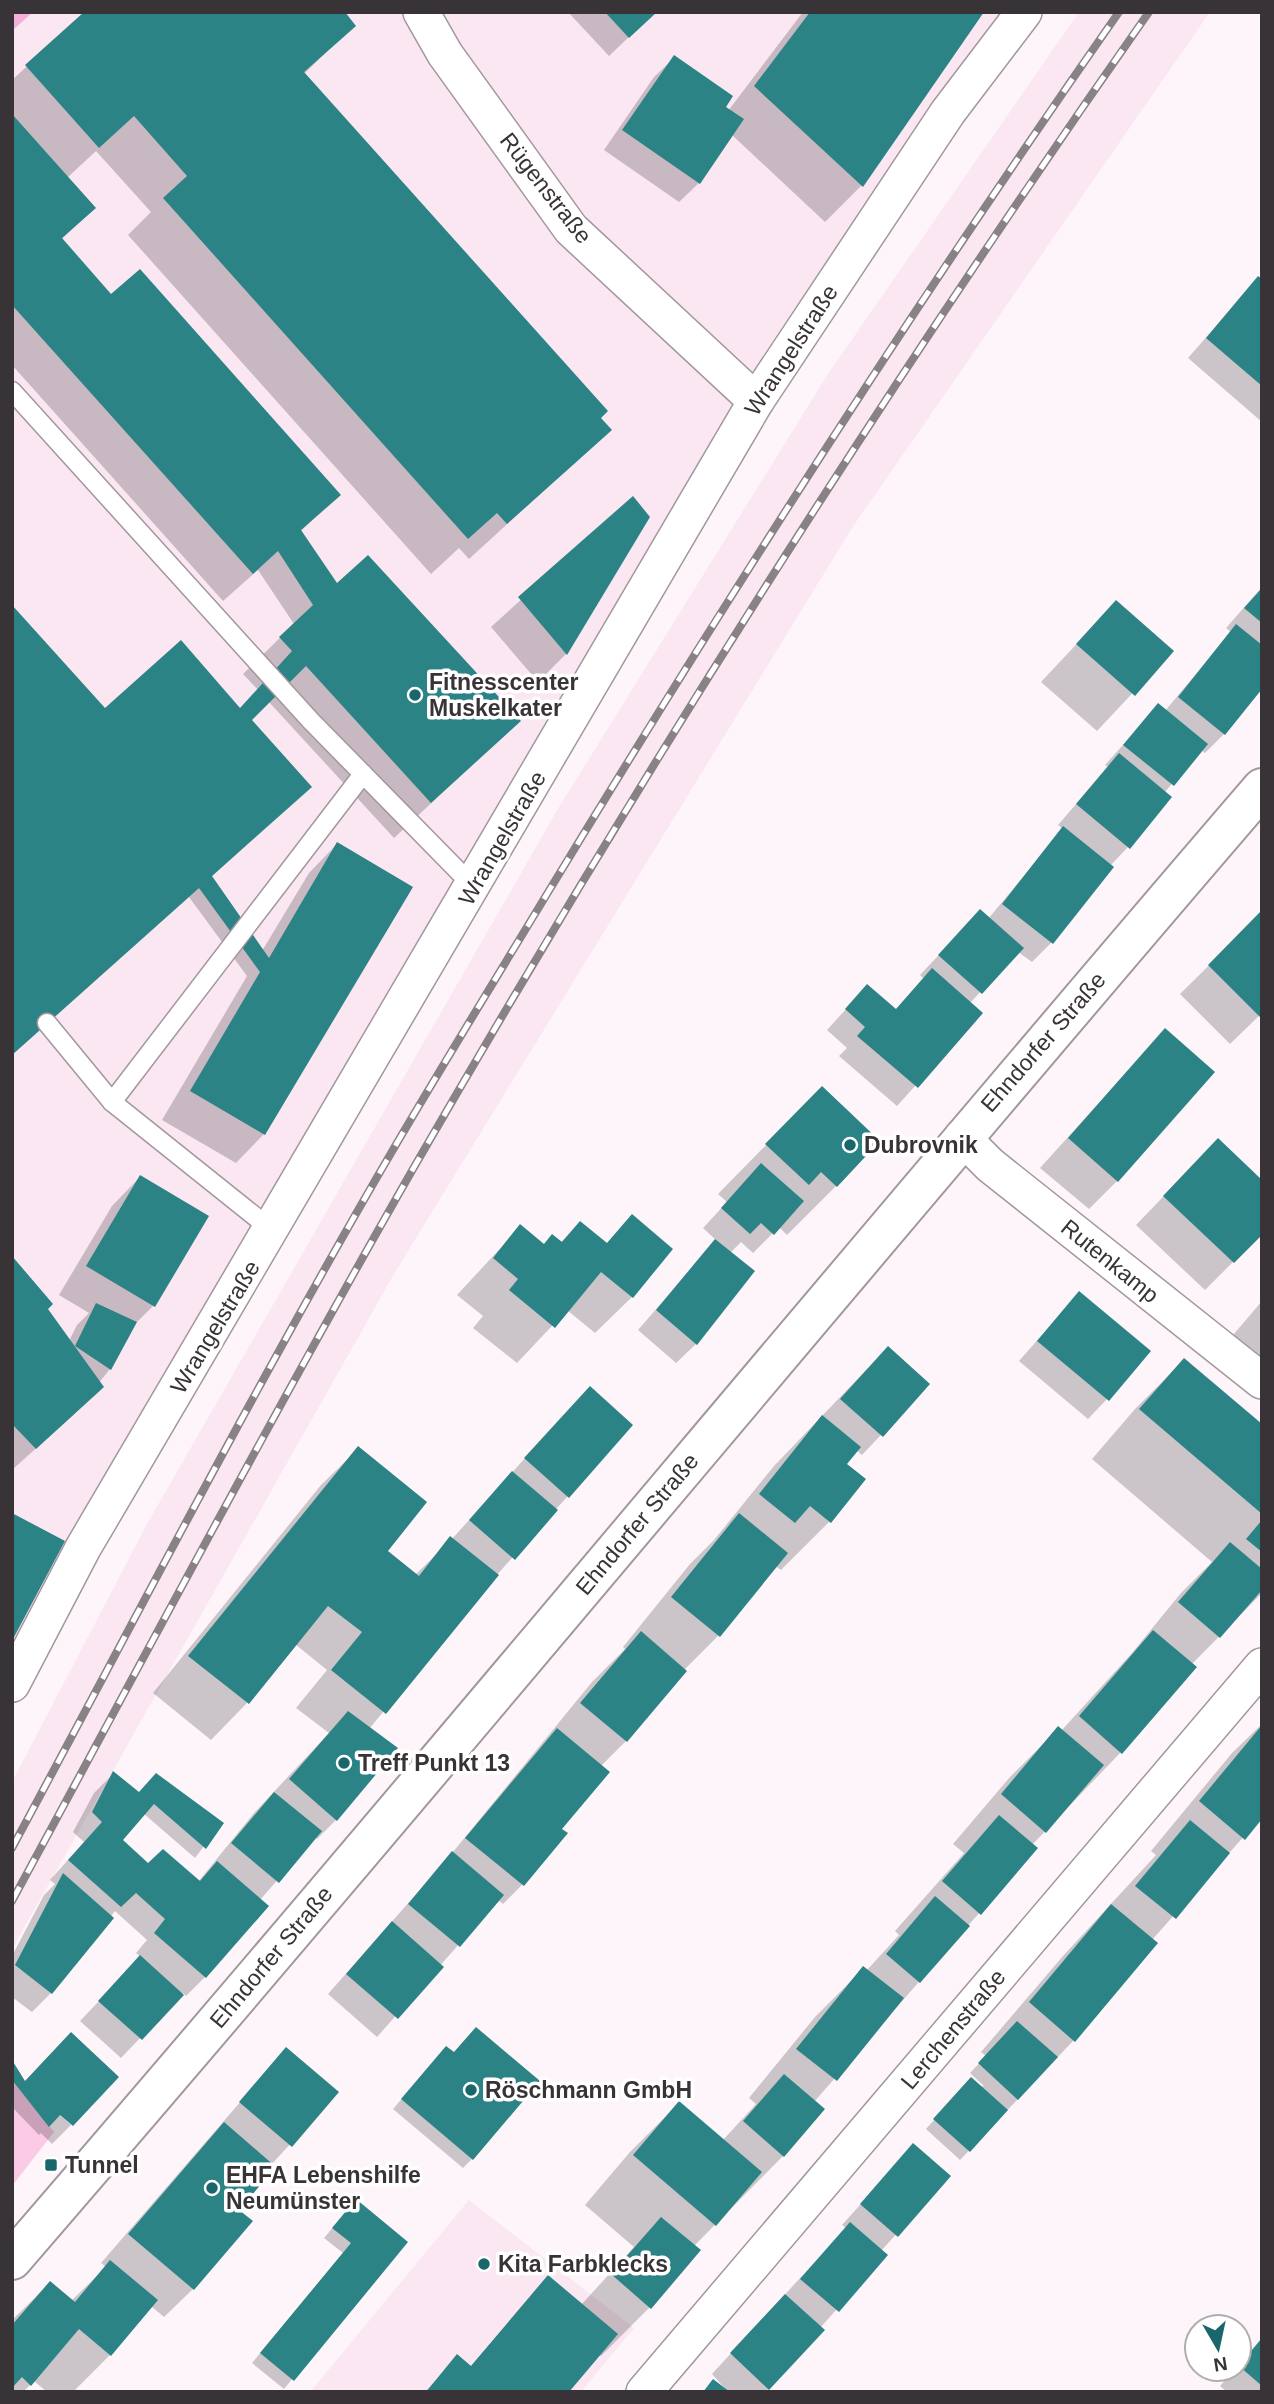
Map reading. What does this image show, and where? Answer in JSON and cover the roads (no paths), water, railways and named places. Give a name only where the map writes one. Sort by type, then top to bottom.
[{"type":"street","name":"Rügenstraße","points":[[421,12],[445,54],[571,229],[756,401]]},
{"type":"street","name":"Wrangelstraße","points":[[12,1684],[83,1548],[474,886],[756,401],[948,112],[1024,12]]},
{"type":"street","name":"Ehndorfer Straße","points":[[12,2260],[615,1552],[962,1136],[1262,788]]},
{"type":"street","name":"Rutenkamp","points":[[962,1136],[990,1165],[1262,1381]]},
{"type":"street","name":"Lerchenstraße","points":[[644,2392],[1262,1666]]},
{"type":"lane","points":[[12,391],[311,721],[474,886]]},
{"type":"lane","points":[[112,1101],[363,774]]},
{"type":"lane","points":[[47,1023],[112,1101],[272,1230]]},
{"type":"railway","points":[[12,1848],[296,1321],[452,1050],[618,777],[827,446],[971,228],[1119,12]]},
{"type":"railway","points":[[12,1901],[313,1346],[417,1162],[590,869],[770,579],[956,293],[1149,12]]},
{"type":"place","name":"Fitnesscenter Muskelkater","points":[[415,695]]},
{"type":"place","name":"Dubrovnik","points":[[850,1145]]},
{"type":"place","name":"Treff Punkt 13","points":[[344,1763]]},
{"type":"place","name":"Röschmann GmbH","points":[[471,2090]]},
{"type":"place","name":"Tunnel","points":[[51,2165]]},
{"type":"place","name":"EHFA Lebenshilfe Neumünster","points":[[212,2188]]},
{"type":"place","name":"Kita Farbklecks","points":[[484,2264]]}]
